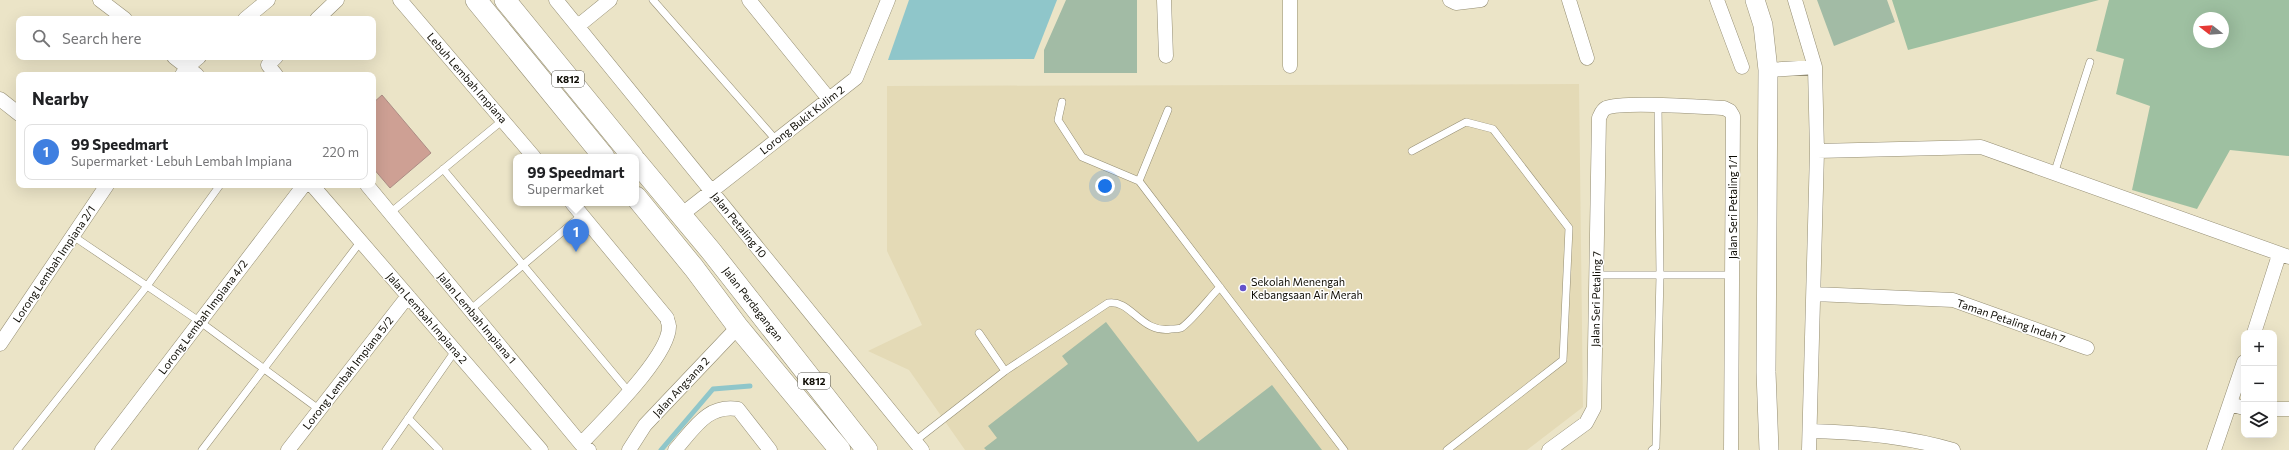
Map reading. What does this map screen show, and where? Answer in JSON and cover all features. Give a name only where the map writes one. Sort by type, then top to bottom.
[{"type":"main road","name":"K812","points":[[476,0],[602,154]]},
{"type":"main road","name":"K812","points":[[505,0],[631,154]]},
{"type":"main road","name":"Jalan Perdagangan","points":[[639,165],[681,214],[867,450]]},
{"type":"main road","name":"K812","points":[[639,201],[694,268],[738,327],[840,450]]},
{"type":"street","points":[[100,0],[121,16]]},
{"type":"street","points":[[249,16],[268,0]]},
{"type":"street","points":[[319,16],[337,0]]},
{"type":"street","name":"Lebuh Lembah Impiana","points":[[400,0],[531,154]]},
{"type":"street","name":"Jalan Petaling 10","points":[[556,0],[918,446]]},
{"type":"street","points":[[578,26],[610,0]]},
{"type":"street","points":[[749,0],[829,99]]},
{"type":"street","name":"Lorong Bukit Kulim 2","points":[[681,214],[856,78],[888,0]]},
{"type":"street","points":[[1164,0],[1166,56]]},
{"type":"street","points":[[1290,0],[1290,66]]},
{"type":"street","points":[[1450,0],[1456,3],[1481,0]]},
{"type":"street","points":[[1569,0],[1587,58]]},
{"type":"street","points":[[1717,0],[1742,67]]},
{"type":"street","points":[[1755,0],[1763,25],[1768,70],[1766,372],[1769,450]]},
{"type":"street","points":[[1795,0],[1815,67],[1817,151],[1809,450]]},
{"type":"street","points":[[177,60],[188,72],[197,60]]},
{"type":"street","points":[[273,60],[268,65],[274,72]]},
{"type":"street","points":[[1768,70],[1815,67]]},
{"type":"street","points":[[2,103],[16,112]]},
{"type":"street","name":"Jalan Seri Petaling 1/1","points":[[1599,127],[1599,118],[1606,108],[1616,106],[1724,108],[1730,110],[1733,116],[1731,450]]},
{"type":"street","name":"Jalan Seri Petaling 7","points":[[1549,450],[1586,423],[1594,408],[1599,127]]},
{"type":"street","points":[[1817,151],[1981,147],[2284,256],[2255,330]]},
{"type":"street","name":"Lorong Lembah Impiana 2/1","points":[[0,344],[104,188]]},
{"type":"street","name":"Lorong Lembah Impiana 4/2","points":[[102,450],[302,188]]},
{"type":"street","name":"Jalan Lembah Impiana 2","points":[[315,188],[541,450]]},
{"type":"street","name":"Jalan Lembah Impiana 1","points":[[369,188],[585,447]]},
{"type":"street","points":[[574,206],[666,318],[669,327],[658,356],[585,447]]},
{"type":"street","name":"Taman Petaling Indah 7","points":[[1814,294],[1953,300],[2087,348]]},
{"type":"street","name":"Lorong Lembah Impiana 5/2","points":[[288,450],[408,296]]},
{"type":"street","name":"Jalan Angsana 2","points":[[629,450],[645,425],[738,327]]},
{"type":"street","points":[[2214,450],[2243,366]]},
{"type":"street","points":[[2230,404],[2241,407]]},
{"type":"street","points":[[675,450],[709,413],[726,407],[738,409],[770,450]]},
{"type":"street","points":[[2277,409],[2289,409]]},
{"type":"street","points":[[1810,431],[1857,432],[1926,442],[1953,450]]},
{"type":"lane","points":[[653,0],[776,140]]},
{"type":"lane","points":[[2054,174],[2090,62]]},
{"type":"lane","points":[[1062,102],[1058,120],[1082,157],[1139,181],[1344,450]]},
{"type":"lane","points":[[1652,450],[1656,447],[1660,275],[1658,106]]},
{"type":"lane","points":[[1139,181],[1168,110]]},
{"type":"lane","points":[[390,213],[503,120]]},
{"type":"lane","points":[[1412,151],[1466,122],[1493,129],[1569,228],[1563,360],[1447,450]]},
{"type":"lane","points":[[443,169],[630,392]]},
{"type":"lane","points":[[17,450],[147,286],[218,188]]},
{"type":"lane","points":[[470,310],[582,215]]},
{"type":"lane","points":[[72,236],[199,321],[320,410]]},
{"type":"lane","points":[[202,450],[361,242]]},
{"type":"lane","points":[[1596,275],[1733,275]]},
{"type":"lane","points":[[918,446],[1005,371],[1108,303],[1114,302],[1121,304],[1150,327],[1164,330],[1180,328],[1220,287]]},
{"type":"lane","points":[[979,333],[1005,371]]},
{"type":"lane","points":[[386,450],[455,351]]},
{"type":"lane","points":[[408,418],[439,450]]},
{"type":"shaded area","name":"Sekolah Menengah Kebangsaan Air Merah","points":[[1579,84],[1583,407],[1527,450],[965,450],[909,370],[868,351],[922,325],[887,251],[887,86]]},
{"type":"green space","points":[[1066,0],[1137,0],[1137,73],[1044,73],[1044,50]]},
{"type":"green space","points":[[1817,0],[1887,0],[1895,22],[1834,46]]},
{"type":"green space","points":[[1892,0],[2099,0],[1908,50]]},
{"type":"green space","points":[[2109,0],[2289,0],[2289,156],[2230,150],[2197,209],[2132,190],[2150,106],[2116,94],[2124,59],[2096,51]]},
{"type":"green space","points":[[1106,322],[1198,442],[1272,385],[1322,450],[986,450],[984,448],[997,438],[988,426],[1068,364],[1062,356]]},
{"type":"water","points":[[909,0],[1057,0],[1034,59],[888,60]]},
{"type":"building","points":[[382,95],[431,153],[390,188],[376,172],[376,100]]},
{"type":"waterway","points":[[661,450],[713,389],[750,386]]},
{"type":"place","name":"99 Speedmart","points":[[576,252]]},
{"type":"place","name":"Sekolah Menengah Kebangsaan Air Merah","points":[[1243,288]]}]
